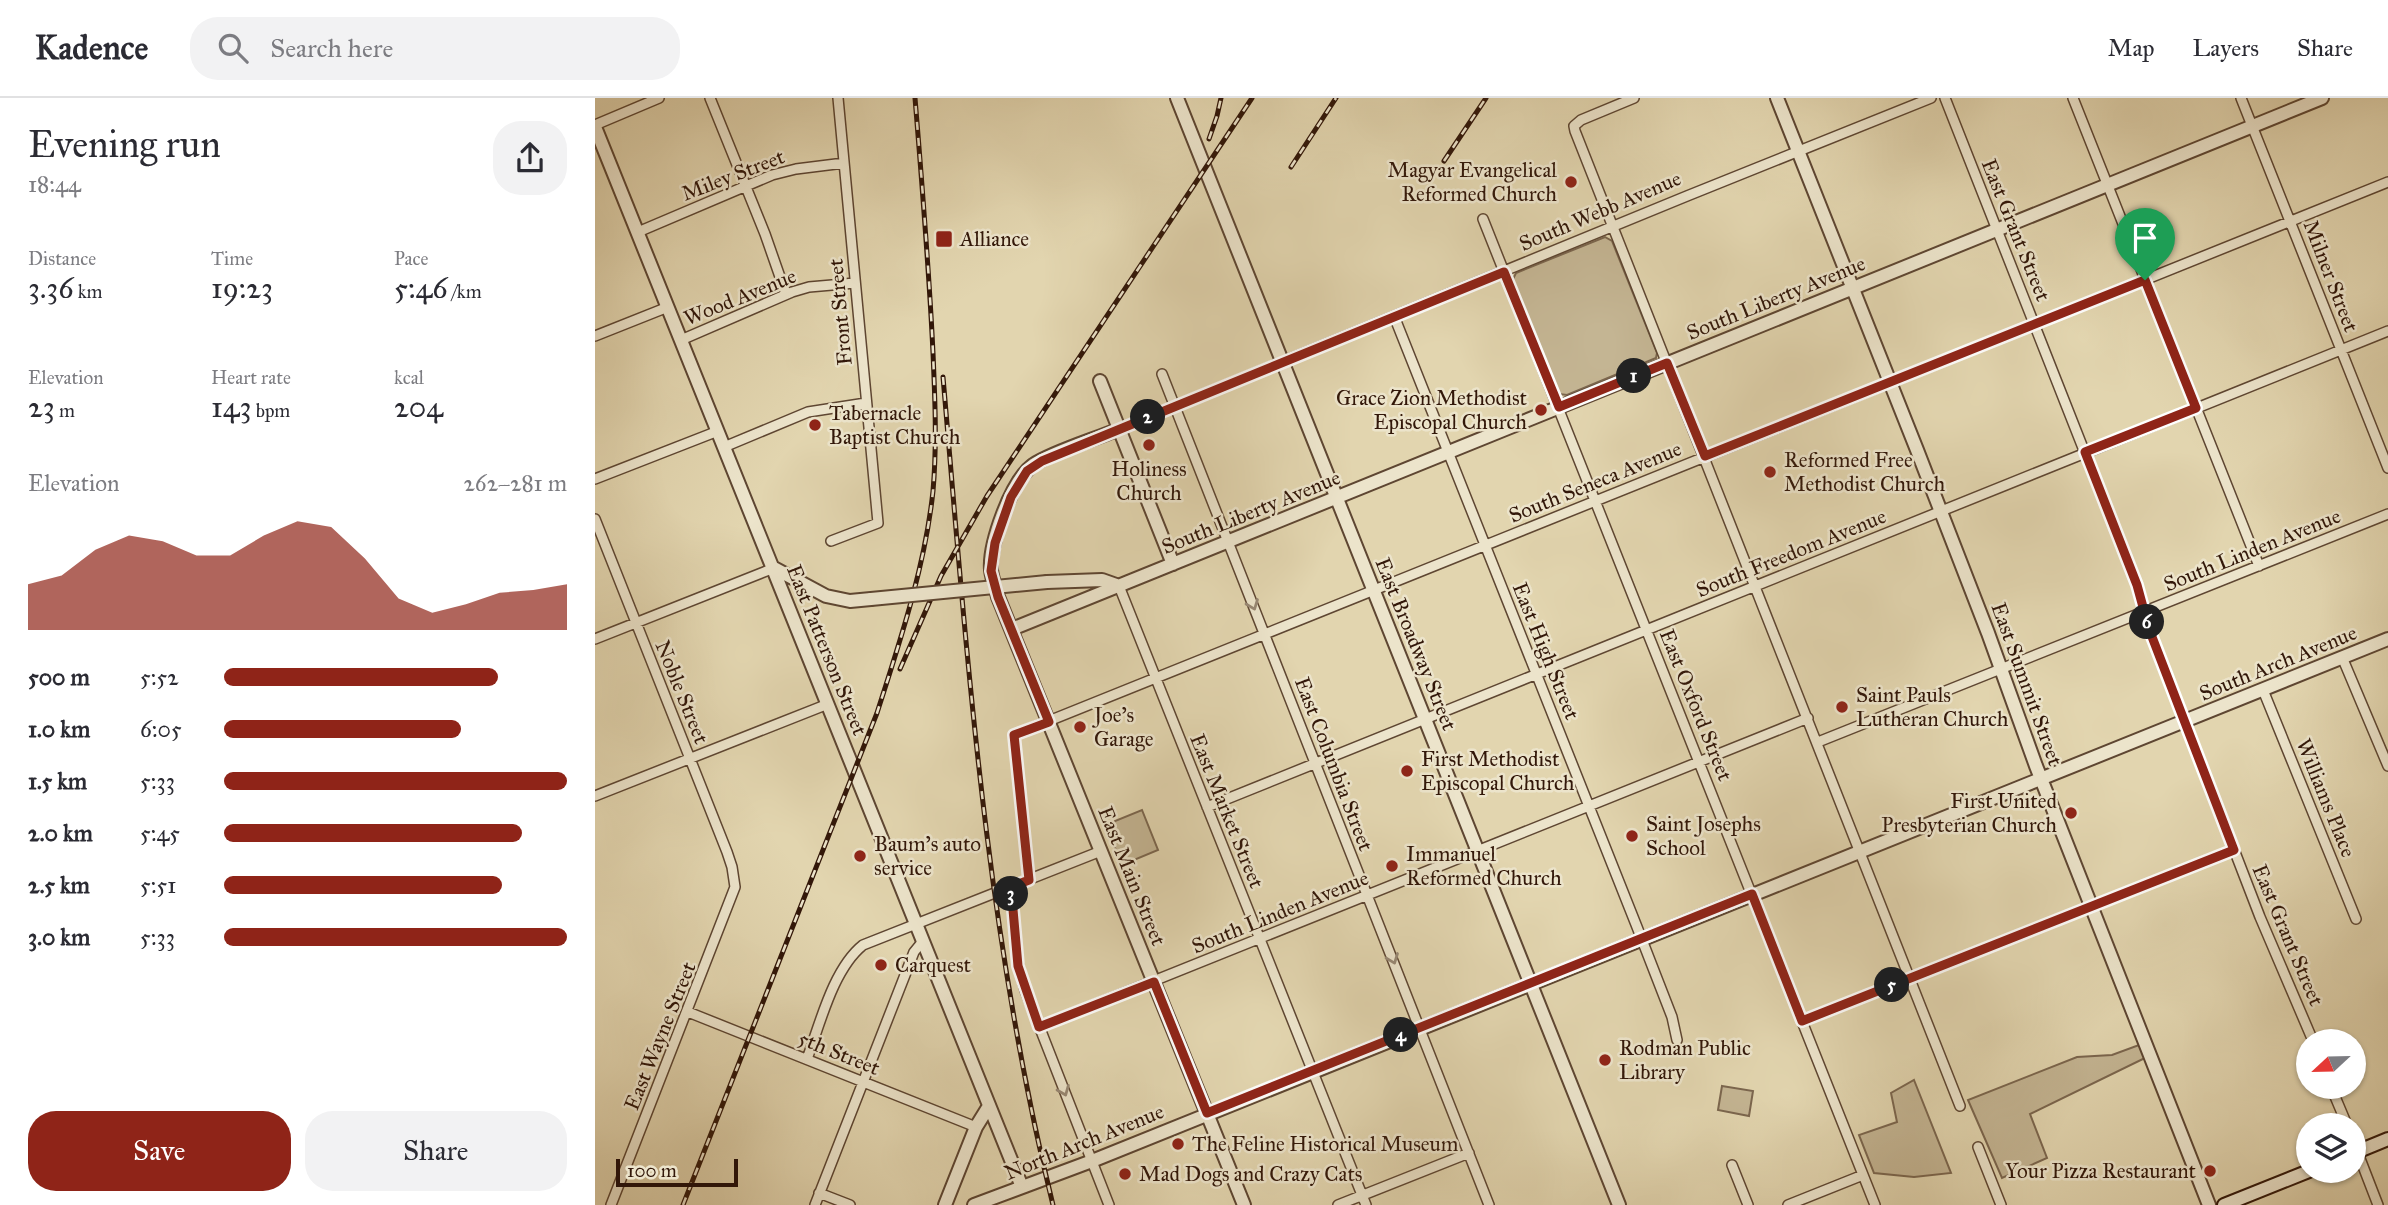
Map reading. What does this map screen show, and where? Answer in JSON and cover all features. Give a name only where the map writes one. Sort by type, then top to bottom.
[{"type":"street","points":[[595,126],[659,98]]},
{"type":"street","points":[[710,98],[786,294]]},
{"type":"street","name":"Front Street","points":[[831,541],[878,523],[838,98]]},
{"type":"street","name":"East Broadway Street","points":[[1177,98],[1619,1205]]},
{"type":"street","points":[[1634,98],[1581,120],[1574,126],[1960,1106]]},
{"type":"street","name":"East Summit Street","points":[[1777,98],[2209,1205]]},
{"type":"street","name":"South Webb Avenue","points":[[992,561],[1006,508],[1027,471],[1042,461],[1931,98]]},
{"type":"street","name":"East Grant Street","points":[[1944,98],[2085,452],[2149,629],[2234,850],[2308,1029]]},
{"type":"street","points":[[2073,98],[2259,566]]},
{"type":"street","name":"Milner Street","points":[[2241,98],[2388,468]]},
{"type":"street","name":"South Liberty Avenue","points":[[1012,629],[2322,98]]},
{"type":"street","name":"East Patterson Street","points":[[595,126],[1022,1187]]},
{"type":"street","name":"Miley Street","points":[[638,232],[784,171],[844,163]]},
{"type":"street","name":"South Seneca Avenue","points":[[1029,880],[1014,735],[2388,182]]},
{"type":"street","name":"East Oxford Street","points":[[1483,219],[1875,1205]]},
{"type":"street","name":"Wood Avenue","points":[[681,340],[786,294],[809,287],[855,283]]},
{"type":"street","points":[[595,336],[668,307]]},
{"type":"street","name":"East High Street","points":[[1394,316],[1642,939],[1666,1001],[1677,1040]]},
{"type":"street","name":"South Freedom Avenue","points":[[1207,807],[2388,331]]},
{"type":"street","name":"East Columbia Street","points":[[1162,374],[1489,1205]]},
{"type":"street","points":[[1100,381],[1173,564]]},
{"type":"street","points":[[724,447],[808,412],[866,402]]},
{"type":"street","points":[[595,479],[717,430]]},
{"type":"street","name":"South Linden Avenue","points":[[1818,742],[2388,514]]},
{"type":"street","name":"Noble Street","points":[[595,519],[727,852],[734,878]]},
{"type":"street","name":"East Main Street","points":[[992,561],[994,582],[1012,629],[1244,1205]]},
{"type":"street","points":[[595,639],[774,569],[826,596],[850,601],[1047,582],[1103,580],[1119,586]]},
{"type":"street","name":"East Market Street","points":[[1119,586],[1364,1200]]},
{"type":"street","name":"South Arch Avenue","points":[[1207,1113],[2388,639]]},
{"type":"street","points":[[2342,657],[2388,766]]},
{"type":"street","name":"Williams Place","points":[[2263,690],[2356,919]]},
{"type":"street","points":[[595,796],[828,704]]},
{"type":"street","name":"South Linden Avenue","points":[[1039,1027],[1808,718]]},
{"type":"street","points":[[1802,1021],[2234,850]]},
{"type":"street","points":[[807,1059],[833,990],[854,953],[868,942],[1101,851]]},
{"type":"street","name":"East Wayne Street","points":[[611,1205],[733,897],[734,878]]},
{"type":"street","points":[[1011,887],[1018,966],[1109,1205]]},
{"type":"street","points":[[815,1205],[915,952],[923,941]]},
{"type":"street","name":"5th Street","points":[[688,1012],[976,1127]]},
{"type":"street","points":[[946,1205],[976,1127],[989,1106]]},
{"type":"street","name":"North Arch Avenue","points":[[974,1205],[1092,1161],[1207,1113]]},
{"type":"street","points":[[2366,1146],[2388,1139]]},
{"type":"street","points":[[1979,1147],[2001,1205]]},
{"type":"street","points":[[1338,1205],[1364,1200],[1469,1153]]},
{"type":"street","points":[[1732,1165],[1748,1205]]},
{"type":"street","points":[[1788,1205],[1863,1175]]},
{"type":"street","points":[[2224,1205],[2296,1176]]},
{"type":"street","points":[[2366,1176],[2378,1205]]},
{"type":"street","points":[[819,1193],[850,1205]]},
{"type":"shaded area","points":[[1605,237],[1612,241],[1657,353],[1656,358],[1567,395],[1559,394],[1513,279],[1516,273]]},
{"type":"shaded area","points":[[1142,810],[1158,850],[1122,865],[1108,831],[1115,821]]},
{"type":"shaded area","points":[[2139,1045],[2145,1058],[2030,1114],[2047,1158],[2002,1178],[1968,1100],[2077,1057],[2112,1055]]},
{"type":"shaded area","points":[[1914,1080],[1951,1173],[1914,1177],[1874,1173],[1859,1135],[1897,1122],[1891,1093]]},
{"type":"shaded area","points":[[1722,1086],[1753,1091],[1749,1116],[1718,1110]]},
{"type":"railway","points":[[683,1205],[877,713],[911,603],[924,548],[933,491],[935,405],[915,98]]},
{"type":"railway","points":[[1209,139],[1221,98]]},
{"type":"railway","points":[[900,669],[941,576],[987,496],[1252,98]]},
{"type":"railway","points":[[1291,167],[1336,98]]},
{"type":"railway","points":[[1444,161],[1486,98]]},
{"type":"railway","points":[[943,377],[971,689],[995,897],[1030,1103],[1053,1205]]},
{"type":"place","name":"Magyar Evangelical Reformed Church","points":[[1571,182]]},
{"type":"place","name":"Alliance","points":[[944,239]]},
{"type":"place","name":"Grace Zion Methodist Episcopal Church","points":[[1541,410]]},
{"type":"place","name":"Tabernacle Baptist Church","points":[[815,425]]},
{"type":"place","name":"Holiness Church","points":[[1149,445]]},
{"type":"place","name":"Reformed Free Methodist Church","points":[[1770,472]]},
{"type":"place","name":"Saint Pauls Lutheran Church","points":[[1842,707]]},
{"type":"place","name":"Joe's Garage","points":[[1080,727]]},
{"type":"place","name":"First Methodist Episcopal Church","points":[[1407,771]]},
{"type":"place","name":"First United Presbyterian Church","points":[[2071,813]]},
{"type":"place","name":"Saint Josephs School","points":[[1632,836]]},
{"type":"place","name":"Baum's auto service","points":[[860,856]]},
{"type":"place","name":"Immanuel Reformed Church","points":[[1392,866]]},
{"type":"place","name":"Carquest","points":[[881,965]]},
{"type":"place","name":"Rodman Public Library","points":[[1605,1060]]},
{"type":"place","name":"The Feline Historical Museum","points":[[1178,1144]]},
{"type":"place","name":"Your Pizza Restaurant","points":[[2210,1171]]},
{"type":"place","name":"Mad Dogs and Crazy Cats","points":[[1125,1174]]},
{"type":"route","points":[[1504,272],[1559,407],[1667,363],[1705,456],[2145,280],[2196,408],[2085,452],[2143,600],[2149,629],[2234,850],[1802,1021],[1752,894],[1207,1113],[1154,982],[1039,1027],[1018,966],[1016,948],[1011,887],[1029,880],[1014,735],[1049,722],[998,597],[991,571],[995,543],[1011,497],[1023,475],[1037,463],[1504,272]]}]
